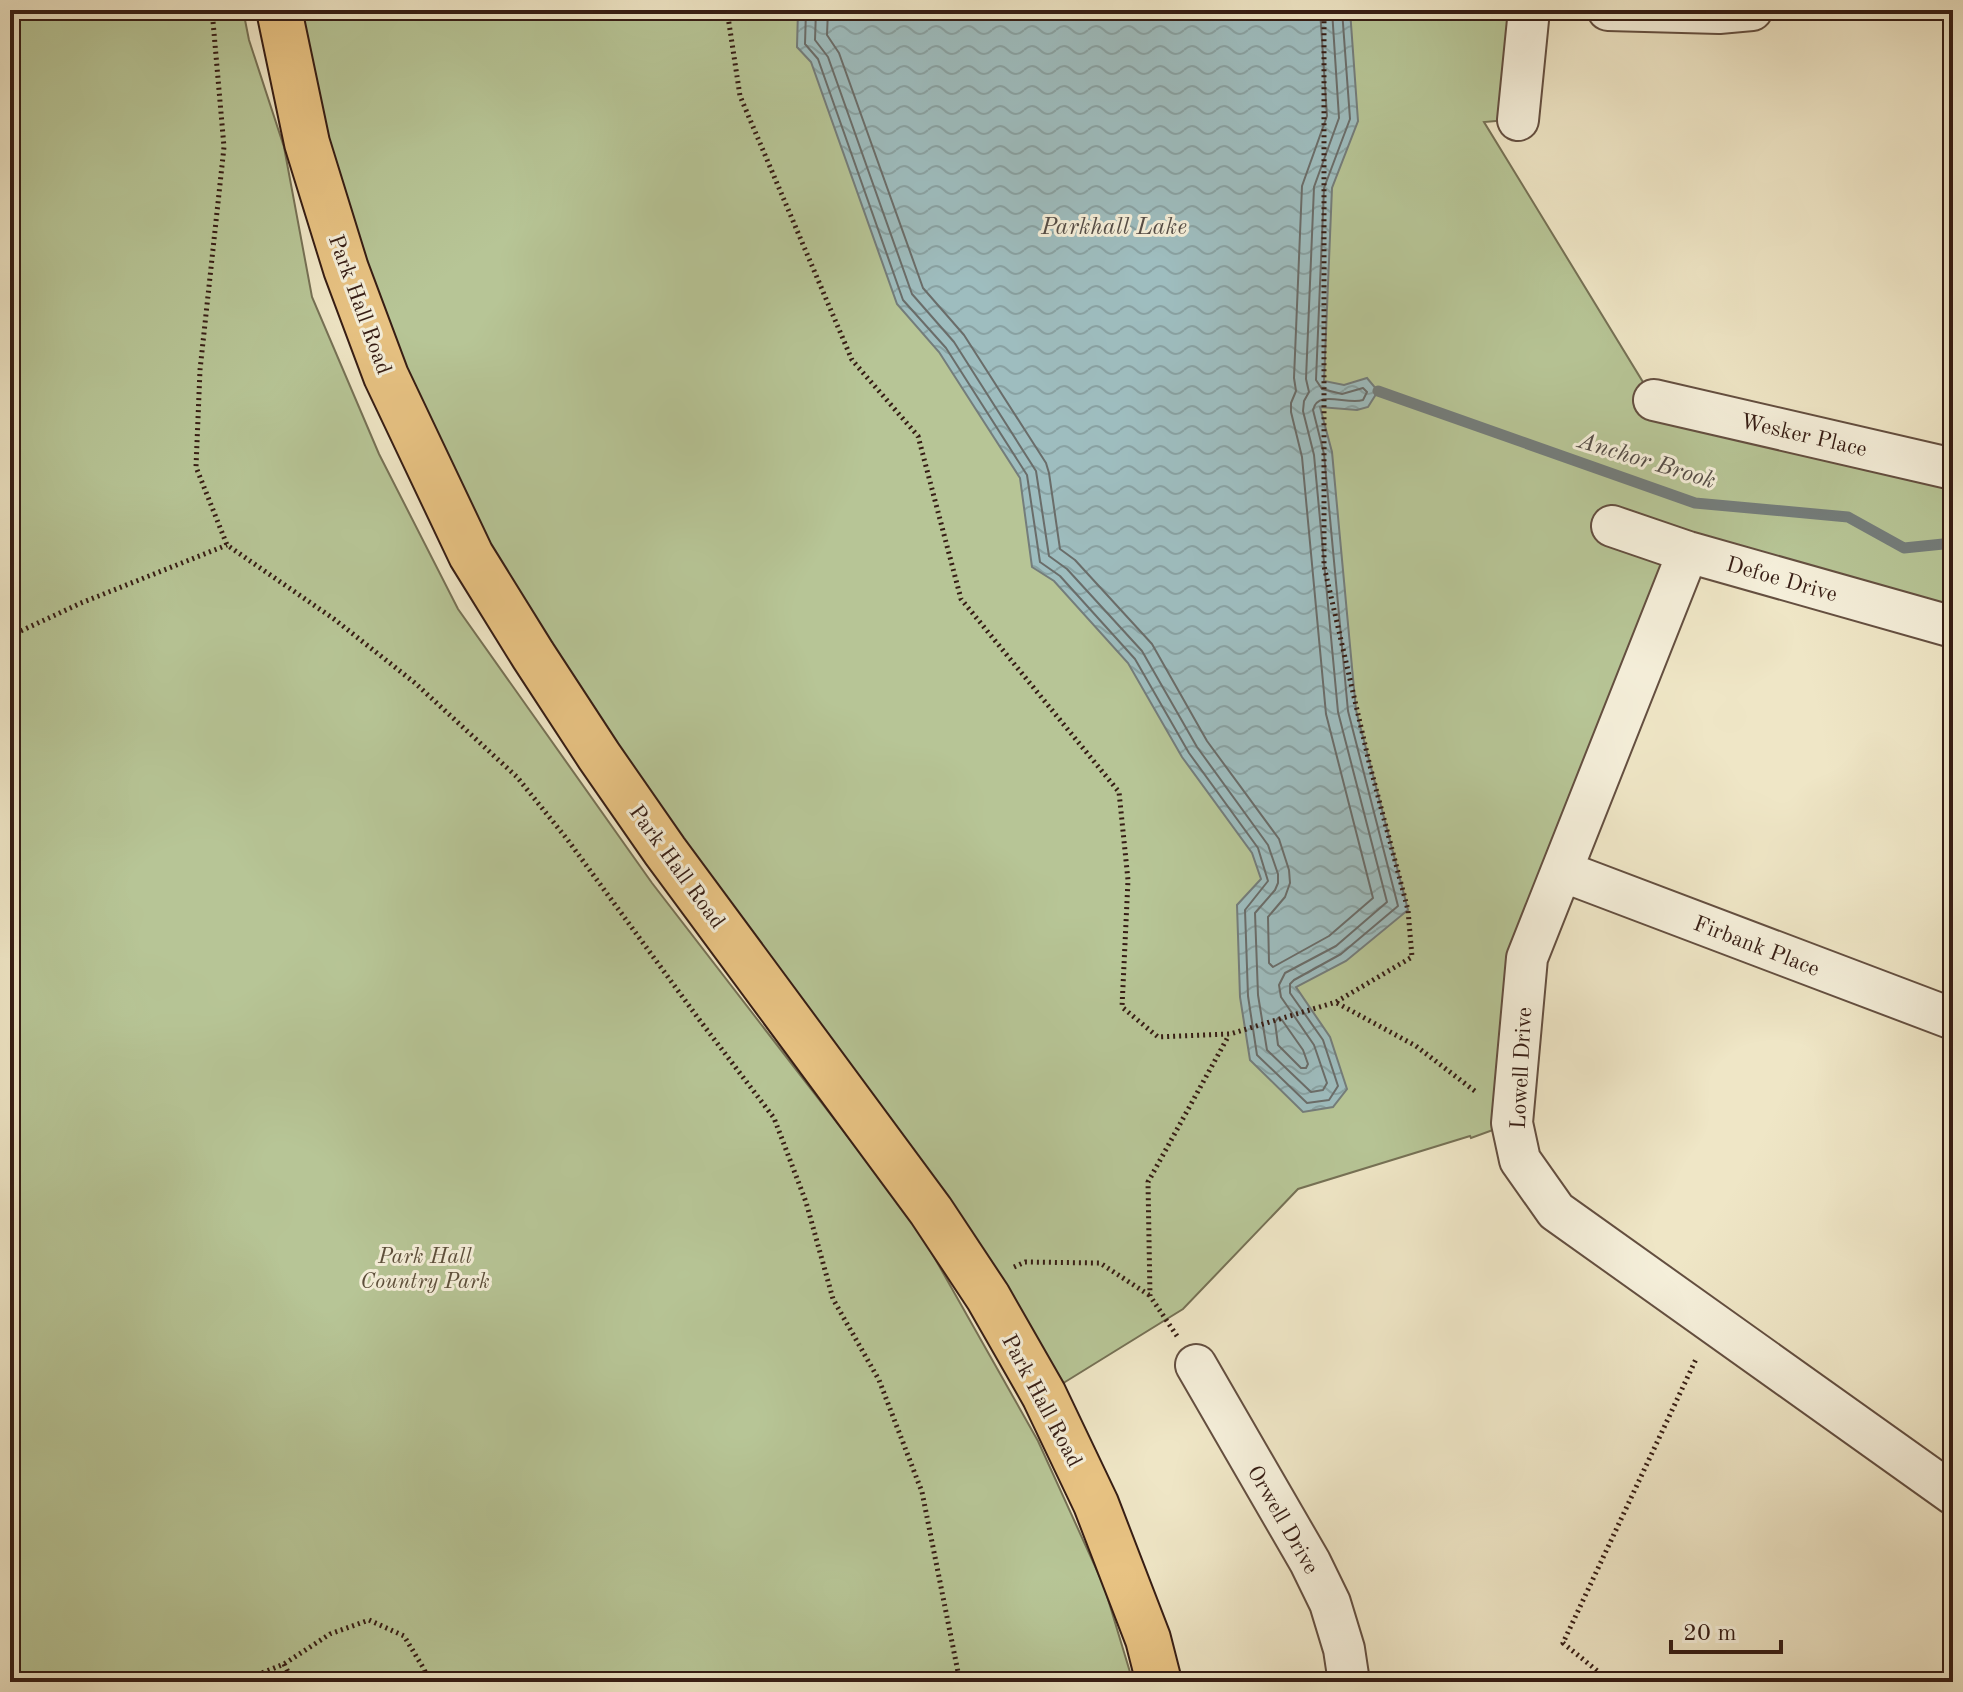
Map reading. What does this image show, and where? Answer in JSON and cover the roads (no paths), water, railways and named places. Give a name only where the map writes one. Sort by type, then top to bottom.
[{"type":"main road","name":"Park Hall Road","points":[[279,10],[307,143],[346,269],[386,376],[471,555],[541,668],[633,805],[931,1211],[977,1281],[1044,1395],[1096,1504],[1148,1639],[1159,1682]]},
{"type":"street","points":[[1518,120],[1529,10]]},
{"type":"street","points":[[1608,10],[1719,13],[1752,10]]},
{"type":"street","name":"Wesker Place","points":[[1654,400],[1953,469]]},
{"type":"street","name":"Defoe Drive","points":[[1612,526],[1688,552],[1953,627]]},
{"type":"street","name":"Lowell Drive","points":[[1688,552],[1527,958],[1512,1123],[1520,1160],[1556,1211],[1953,1494]]},
{"type":"street","name":"Firbank Place","points":[[1562,871],[1953,1019]]},
{"type":"street","name":"Orwell Drive","points":[[1196,1365],[1310,1562],[1330,1603],[1344,1649],[1349,1682]]},
{"type":"water","name":"Parkhall Lake","points":[[798,10],[1350,10],[1358,121],[1332,188],[1324,381],[1344,385],[1367,378],[1378,391],[1368,407],[1357,410],[1320,407],[1332,452],[1356,710],[1408,910],[1346,961],[1296,987],[1330,1037],[1347,1089],[1333,1107],[1303,1112],[1250,1060],[1240,997],[1237,905],[1261,879],[1252,853],[1182,757],[1128,663],[1054,581],[1032,567],[1020,478],[939,352],[897,304],[811,62],[797,47]]},
{"type":"waterway","name":"Anchor Brook","points":[[1378,391],[1695,503],[1848,517],[1904,548],[1953,543]]},
{"type":"park label","name":"Park Hall Country Park","points":[[425,1268]]}]
